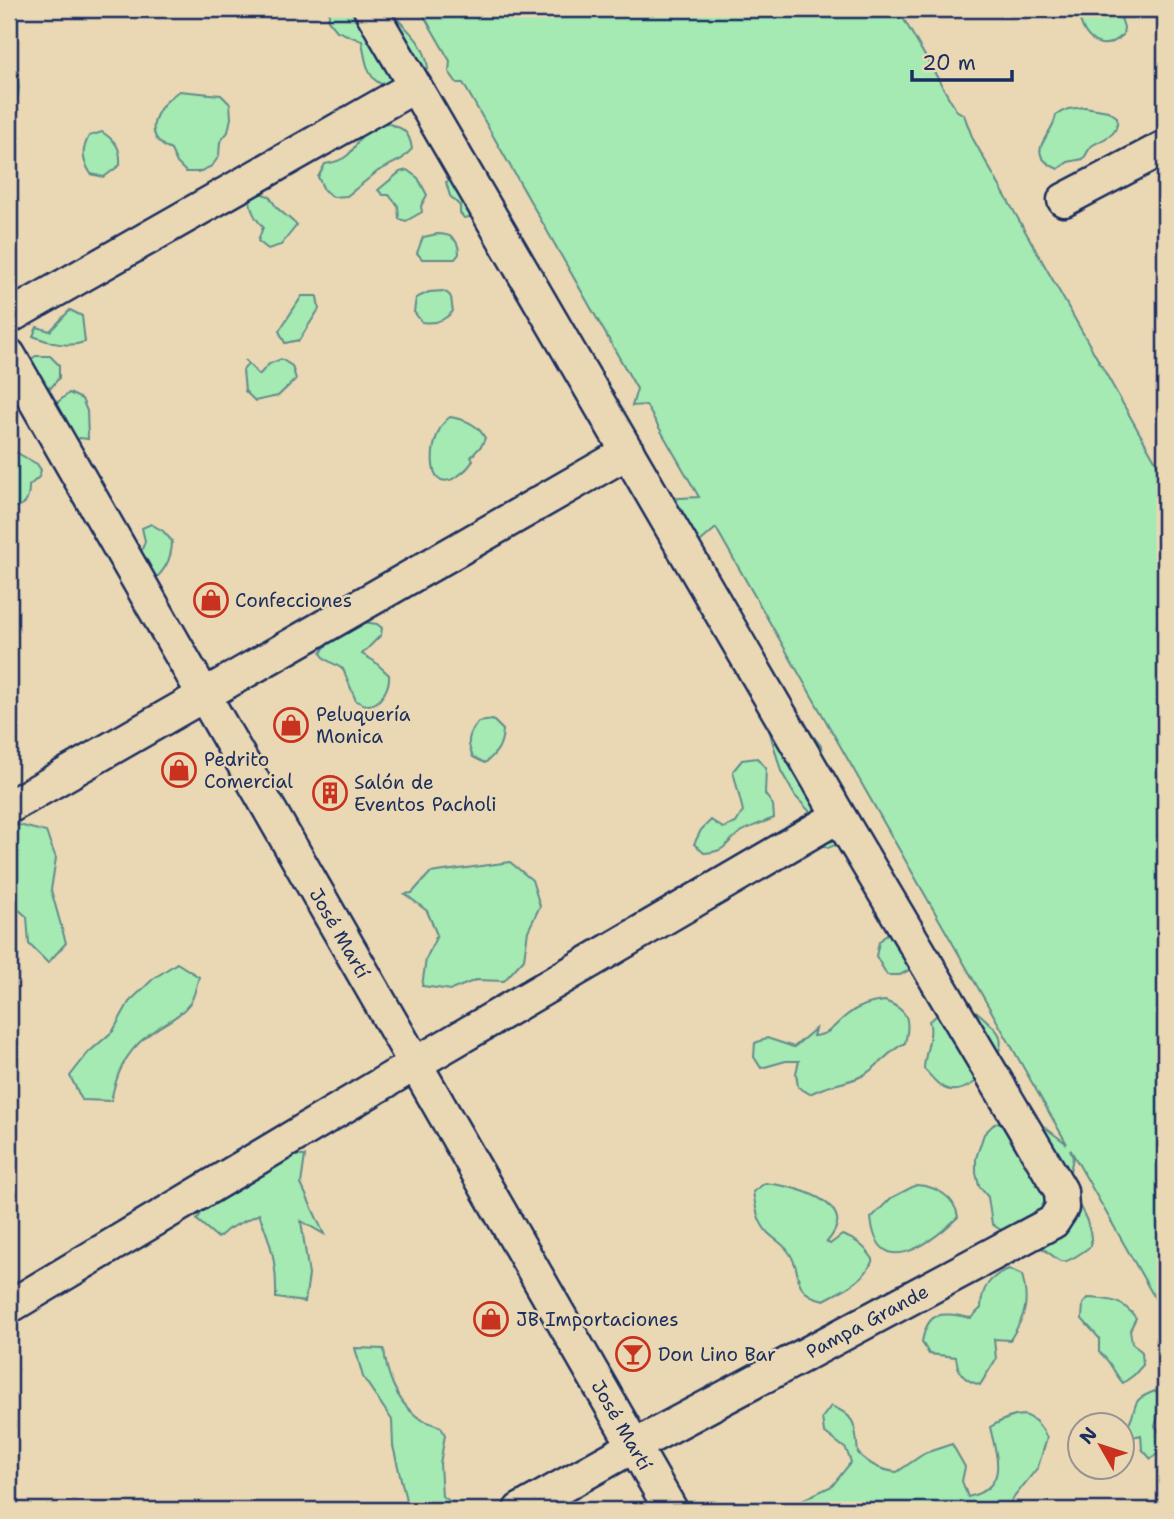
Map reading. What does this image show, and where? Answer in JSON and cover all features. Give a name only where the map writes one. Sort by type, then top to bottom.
[{"type":"street","points":[[9,1307],[839,816],[370,9]]},
{"type":"street","points":[[9,317],[415,86]]},
{"type":"street","points":[[1064,200],[1165,147]]},
{"type":"street","name":"José Martí","points":[[9,355],[671,1510]]},
{"type":"street","points":[[9,807],[628,452]]},
{"type":"street","name":"Pampa Grande","points":[[520,1510],[634,1446],[1053,1222],[1062,1208],[1061,1191],[839,816]]},
{"type":"green space","points":[[330,9],[389,9],[419,43],[428,68],[412,88],[381,84],[370,73],[362,41],[337,31],[328,20]]},
{"type":"green space","points":[[420,9],[898,9],[956,110],[964,115],[973,139],[1165,478],[1165,1316],[1070,1149],[1073,1158],[1067,1184],[1087,1221],[1091,1246],[1079,1255],[1060,1261],[1033,1243],[992,1224],[988,1197],[979,1186],[976,1173],[976,1158],[984,1134],[994,1124],[1008,1118],[1035,1120],[1067,1144],[716,528],[693,548],[666,501],[699,497],[646,405],[632,406],[637,389],[463,83],[457,83],[449,72],[450,61]]},
{"type":"green space","points":[[1078,9],[1118,9],[1124,27],[1123,35],[1106,44],[1092,40],[1082,27]]},
{"type":"green space","points":[[9,62],[17,75],[19,88],[9,115]]},
{"type":"green space","points":[[179,91],[221,95],[230,104],[231,118],[228,132],[220,142],[219,156],[212,166],[199,172],[186,172],[177,163],[171,150],[161,144],[154,128],[158,112]]},
{"type":"green space","points":[[1085,107],[1108,111],[1117,117],[1114,132],[1091,146],[1083,159],[1068,162],[1058,169],[1047,163],[1040,150],[1056,115],[1068,109]]},
{"type":"green space","points":[[374,120],[394,125],[404,131],[412,149],[402,159],[378,171],[347,196],[333,197],[324,190],[318,177],[325,164],[336,162],[350,153]]},
{"type":"green space","points":[[102,132],[117,146],[120,154],[120,165],[104,177],[91,174],[84,155],[89,136]]},
{"type":"green space","points":[[407,170],[418,178],[427,195],[421,206],[422,212],[406,221],[399,219],[398,206],[389,195],[383,195],[378,190],[400,172]]},
{"type":"green space","points":[[453,179],[477,216],[464,218],[460,213],[460,206],[450,196],[446,182]]},
{"type":"green space","points":[[250,190],[269,196],[277,208],[297,225],[281,245],[268,249],[258,241],[263,227],[252,210]]},
{"type":"green space","points":[[437,234],[450,236],[456,241],[459,254],[455,259],[422,259],[417,253],[423,237]]},
{"type":"green space","points":[[443,291],[451,297],[453,311],[439,321],[422,322],[414,312],[416,298],[429,292]]},
{"type":"green space","points":[[302,296],[317,296],[319,309],[298,342],[299,340],[285,343],[279,331]]},
{"type":"green space","points":[[70,310],[82,316],[85,342],[59,344],[33,336],[37,327],[50,331]]},
{"type":"green space","points":[[36,356],[50,356],[59,365],[59,378],[50,389],[49,387],[42,400],[24,363]]},
{"type":"green space","points":[[281,359],[292,366],[296,379],[278,396],[255,401],[245,391],[243,370],[248,364],[245,360],[259,375],[269,364]]},
{"type":"green space","points":[[69,393],[82,399],[87,411],[88,439],[80,438],[68,444],[47,411]]},
{"type":"green space","points":[[450,417],[470,423],[479,429],[485,438],[471,457],[473,460],[469,467],[447,481],[439,478],[434,471],[433,460],[437,435]]},
{"type":"green space","points":[[12,450],[37,464],[41,470],[39,477],[29,486],[25,503],[9,508],[9,453]]},
{"type":"green space","points":[[151,524],[163,531],[172,541],[172,548],[165,567],[145,586],[136,567],[145,541],[142,528]]},
{"type":"green space","points":[[363,622],[377,624],[382,628],[381,635],[362,654],[389,675],[384,694],[376,702],[367,705],[356,701],[343,669],[325,659],[321,653],[339,634]]},
{"type":"green space","points":[[795,713],[821,746],[824,773],[840,843],[828,848],[816,842],[813,815],[795,796],[781,771],[766,719]]},
{"type":"green space","points":[[493,720],[503,730],[502,736],[498,749],[485,763],[473,757],[469,739],[478,722]]},
{"type":"green space","points":[[757,758],[766,768],[765,794],[773,805],[774,818],[750,827],[721,849],[704,853],[694,844],[701,830],[711,820],[723,828],[736,823],[743,811],[733,771],[742,760]]},
{"type":"green space","points":[[19,825],[46,832],[56,858],[51,890],[66,943],[48,963],[29,944],[27,917],[9,901],[9,827]]},
{"type":"green space","points":[[510,862],[532,880],[540,906],[528,931],[524,959],[504,981],[476,980],[451,990],[422,986],[426,959],[437,935],[427,911],[405,894],[412,893],[430,873]]},
{"type":"green space","points":[[889,932],[902,937],[913,968],[900,975],[887,975],[876,956],[879,942]]},
{"type":"green space","points":[[177,963],[199,977],[190,1003],[139,1043],[127,1057],[111,1101],[82,1100],[70,1076],[88,1053],[113,1031],[129,1002],[153,979]]},
{"type":"green space","points":[[885,1001],[899,1008],[906,1016],[908,1028],[905,1043],[862,1076],[810,1094],[798,1087],[796,1073],[799,1061],[786,1061],[761,1068],[754,1057],[755,1043],[767,1038],[794,1047],[815,1029],[813,1036],[832,1029],[856,1009]]},
{"type":"green space","points":[[952,1005],[971,1008],[998,1032],[1000,1037],[997,1056],[983,1076],[963,1088],[953,1090],[941,1087],[924,1069],[930,1032],[929,1021]]},
{"type":"green space","points":[[278,1155],[305,1156],[301,1184],[324,1234],[301,1221],[309,1275],[305,1302],[276,1298],[273,1255],[259,1214],[228,1229],[218,1238],[197,1220],[210,1198]]},
{"type":"green space","points":[[765,1183],[806,1192],[826,1203],[837,1218],[835,1231],[827,1242],[830,1244],[842,1235],[860,1244],[873,1259],[865,1273],[853,1284],[824,1300],[806,1292],[801,1287],[788,1251],[768,1233],[759,1219],[753,1192]]},
{"type":"green space","points":[[916,1185],[943,1193],[953,1203],[958,1217],[934,1237],[907,1252],[894,1253],[884,1249],[876,1238],[871,1218],[891,1198]]},
{"type":"green space","points":[[1009,1269],[1022,1275],[1026,1294],[1025,1309],[1010,1340],[994,1339],[996,1359],[980,1385],[962,1375],[956,1357],[929,1354],[922,1342],[928,1323],[939,1315],[971,1318],[981,1308],[988,1284]]},
{"type":"green space","points":[[1088,1298],[1115,1302],[1126,1307],[1136,1318],[1130,1330],[1132,1343],[1142,1352],[1143,1365],[1123,1383],[1099,1352],[1099,1338],[1082,1319],[1083,1304]]},
{"type":"green space","points":[[355,1348],[384,1349],[390,1376],[402,1402],[418,1417],[441,1427],[445,1435],[440,1464],[442,1496],[464,1510],[399,1510],[406,1500],[393,1446],[392,1420],[363,1377]]},
{"type":"green space","points":[[1155,1391],[1164,1401],[1155,1426],[1165,1438],[1161,1450],[1151,1459],[1142,1449],[1141,1435],[1136,1436],[1134,1410],[1138,1401]]},
{"type":"green space","points":[[831,1406],[846,1414],[854,1424],[858,1453],[871,1464],[885,1470],[897,1472],[925,1453],[952,1444],[965,1467],[962,1481],[968,1497],[990,1486],[995,1479],[997,1460],[990,1427],[1008,1418],[1023,1415],[1036,1421],[1047,1438],[1038,1467],[1004,1510],[792,1510],[806,1498],[832,1486],[851,1462],[846,1449],[824,1432],[822,1418]]},
{"type":"place","name":"Confecciones","points":[[211,600]]},
{"type":"place","name":"Peluquería Monica","points":[[291,725]]},
{"type":"place","name":"Pedrito Comercial","points":[[179,770]]},
{"type":"place","name":"Salón de Eventos Pacholi","points":[[330,793]]},
{"type":"place","name":"JB Importaciones","points":[[491,1319]]},
{"type":"place","name":"Don Lino Bar","points":[[633,1354]]}]
